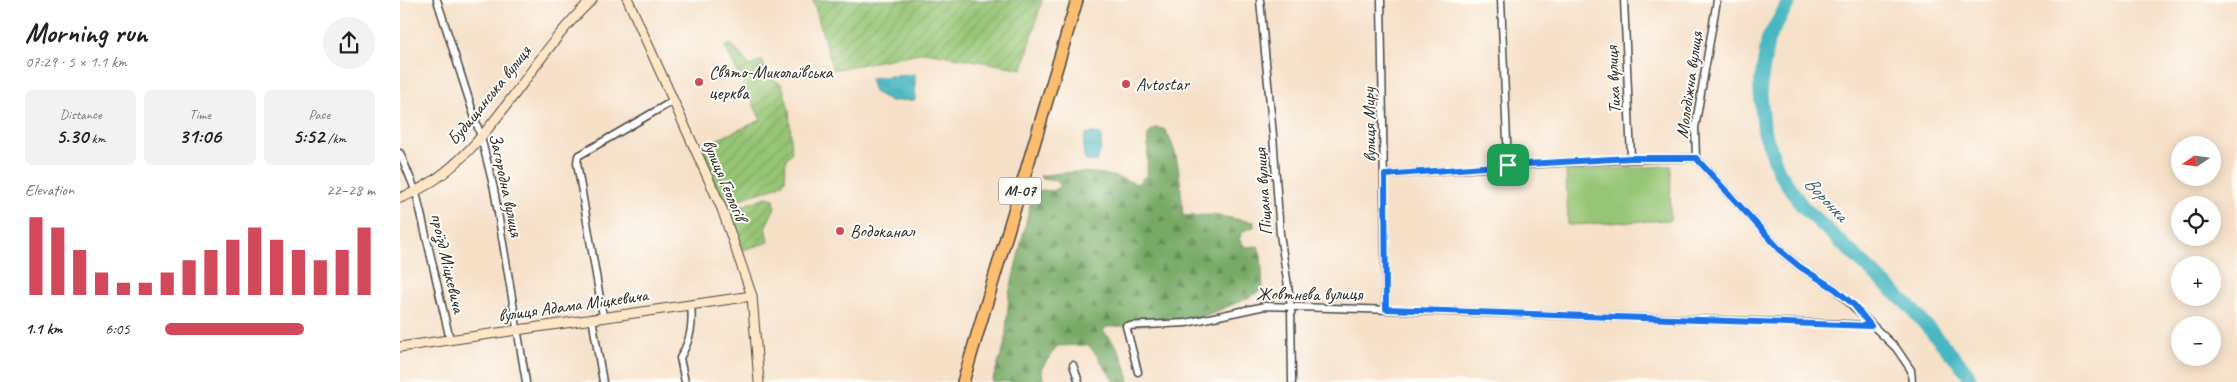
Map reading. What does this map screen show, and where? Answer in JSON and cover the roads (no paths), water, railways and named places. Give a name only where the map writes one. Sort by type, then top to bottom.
[{"type":"highway","name":"М-07","points":[[964,382],[1077,0]]},
{"type":"street","name":"Загородна вулиця","points":[[437,0],[481,137],[502,231],[526,382]]},
{"type":"street","name":"Будищанська вулиця","points":[[400,198],[416,192],[446,171],[481,137],[551,43],[572,18],[592,0]]},
{"type":"street","name":"вулиця Геологів","points":[[628,0],[722,209],[752,296],[759,382]]},
{"type":"street","name":"Піщана вулиця","points":[[1260,0],[1274,135],[1280,234],[1291,306],[1292,382]]},
{"type":"street","name":"вулиця Миру","points":[[1381,0],[1386,309]]},
{"type":"street","points":[[1501,0],[1508,165]]},
{"type":"street","name":"Тиха вулиця","points":[[1624,0],[1631,158]]},
{"type":"street","name":"Молодіжна вулиця","points":[[1717,0],[1695,128],[1696,158],[1783,253],[1800,267],[1835,289],[1854,305],[1871,326],[1896,348],[1911,370],[1912,382]]},
{"type":"street","points":[[603,316],[577,163],[578,156],[673,101]]},
{"type":"street","name":"проїзд Міцкевича","points":[[400,153],[416,192],[450,340]]},
{"type":"street","points":[[1385,175],[1631,158],[1696,158]]},
{"type":"street","name":"вулиця Адама Міцкевича","points":[[400,347],[603,316],[752,296]]},
{"type":"street","points":[[685,382],[680,358],[689,343],[691,334],[693,324],[691,304]]},
{"type":"street","name":"Жовтнева вулиця","points":[[1138,372],[1126,326],[1186,323],[1254,308],[1291,306],[1871,326]]},
{"type":"street","points":[[592,318],[603,382]]},
{"type":"street","points":[[1073,365],[1079,382]]},
{"type":"water","points":[[915,74],[915,100],[891,101],[874,92],[870,78]]},
{"type":"water","points":[[1086,134],[1101,134],[1101,149],[1097,161],[1086,161],[1083,151],[1085,137]]},
{"type":"waterway","name":"Воронка","points":[[1790,0],[1768,39],[1760,88],[1764,131],[1779,172],[1802,206],[1909,306],[1967,372],[1971,382]]},
{"type":"place","name":"Свято-Миколаївська церква","points":[[699,82]]},
{"type":"place","name":"Avtostar","points":[[1126,84]]},
{"type":"place","name":"Водоканал","points":[[840,231]]}]
